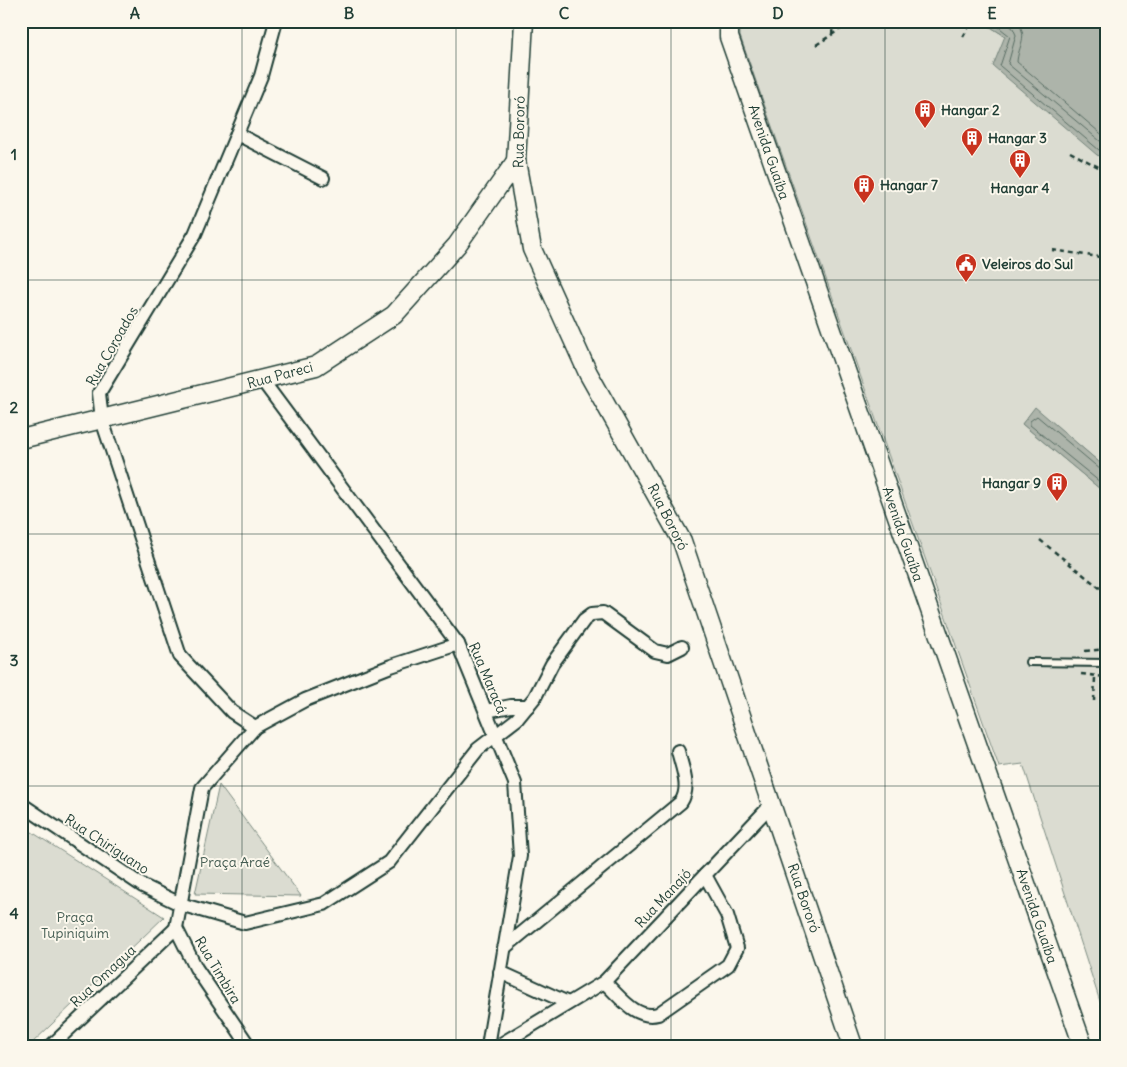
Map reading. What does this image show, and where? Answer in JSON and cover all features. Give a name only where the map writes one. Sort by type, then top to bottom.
[{"type":"street","name":"Rua Coroados","points":[[256,727],[232,712],[180,656],[102,420],[99,394],[195,234],[262,76],[276,21]]},
{"type":"street","name":"Rua Bororó","points":[[524,21],[516,161],[532,249],[588,374],[682,541],[853,1046]]},
{"type":"street","name":"Avenida Guaíba","points":[[729,21],[729,36],[1083,1046]]},
{"type":"street","points":[[237,134],[323,178]]},
{"type":"street","name":"Rua Pareci","points":[[21,439],[316,366],[394,315],[457,245],[516,161]]},
{"type":"street","name":"Rua Maracá","points":[[262,380],[458,644],[515,783],[520,856],[488,1046]]},
{"type":"street","points":[[458,644],[391,666],[305,700],[256,727],[202,788],[180,904],[245,923],[324,904],[389,862],[478,749],[517,718],[528,706],[535,697],[552,664],[584,620],[592,614],[603,613],[662,653],[668,654],[682,647]]},
{"type":"street","points":[[486,711],[511,706],[528,706]]},
{"type":"street","points":[[504,948],[681,802],[686,795],[686,787],[678,752]]},
{"type":"street","name":"Rua Chiriguano","points":[[21,804],[143,886],[180,904]]},
{"type":"street","name":"Rua Manajó","points":[[498,1046],[604,982],[772,804]]},
{"type":"street","points":[[604,982],[638,1014],[650,1016],[658,1014],[728,965],[737,948],[727,915],[705,875]]},
{"type":"street","name":"Rua Timbira","points":[[180,904],[176,928],[196,968],[249,1046]]},
{"type":"street","name":"Rua Omagua","points":[[50,1046],[176,928]]},
{"type":"street","points":[[500,972],[568,1003]]},
{"type":"lane","points":[[1029,662],[1106,663]]},
{"type":"path","points":[[832,35],[833,21]]},
{"type":"path","points":[[842,28],[843,21]]},
{"type":"path","points":[[816,45],[852,21]]},
{"type":"path","points":[[963,37],[972,21]]},
{"type":"path","points":[[1099,21],[1106,25]]},
{"type":"path","points":[[1070,152],[1098,169],[1106,171]]},
{"type":"path","points":[[1098,169],[1106,166]]},
{"type":"path","points":[[1052,250],[1106,258]]},
{"type":"path","points":[[1040,540],[1106,593]]},
{"type":"path","points":[[1094,701],[1095,677]]},
{"type":"green space","name":"Veleiros do Sul","points":[[740,21],[981,21],[1005,36],[1097,155],[1106,158],[1106,468],[1035,408],[1022,424],[1106,494],[1106,1020],[1023,764],[999,767],[740,36]]},
{"type":"green space","name":"Praça Araé","points":[[219,785],[301,896],[195,894]]},
{"type":"green space","name":"Praça Tupiniquim","points":[[21,825],[164,917],[29,1046],[21,1046]]},
{"type":"water","points":[[981,21],[1106,21],[1106,158],[1097,155],[993,66],[1005,36]]},
{"type":"water","points":[[1035,407],[1106,468],[1106,494],[1022,424]]},
{"type":"place","name":"Hangar 2","points":[[925,129]]},
{"type":"place","name":"Hangar 3","points":[[972,157]]},
{"type":"place","name":"Hangar 4","points":[[1020,179]]},
{"type":"place","name":"Hangar 7","points":[[864,204]]},
{"type":"place","name":"Veleiros do Sul","points":[[966,283]]},
{"type":"place","name":"Hangar 9","points":[[1057,502]]}]
